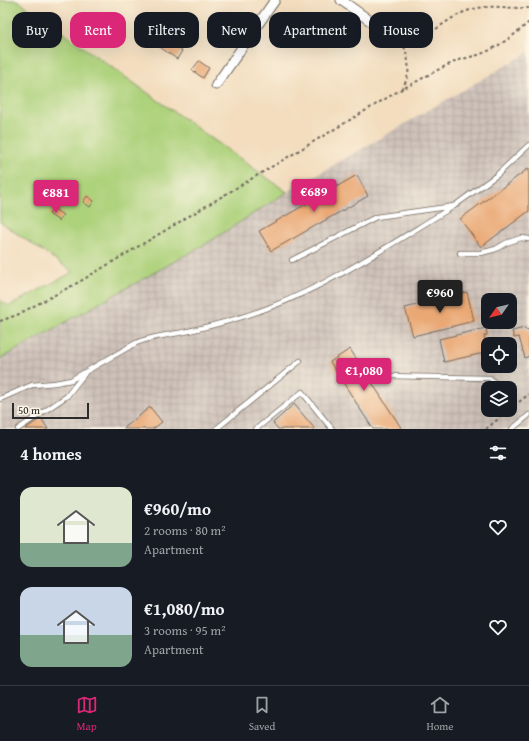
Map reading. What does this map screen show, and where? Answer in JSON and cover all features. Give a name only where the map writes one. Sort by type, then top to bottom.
[{"type":"street","points":[[216,85],[275,0]]},
{"type":"street","points":[[340,0],[369,20]]},
{"type":"lane","points":[[0,399],[32,385],[71,380],[136,343],[146,339],[191,330],[225,321],[267,308],[308,290],[383,249],[454,206],[497,175],[529,145]]},
{"type":"lane","points":[[292,260],[376,217],[454,206]]},
{"type":"lane","points":[[460,253],[481,253],[496,249],[506,243],[521,238],[529,239]]},
{"type":"lane","points":[[216,429],[300,361]]},
{"type":"lane","points":[[18,429],[67,396],[86,371]]},
{"type":"lane","points":[[385,376],[490,378],[493,381]]},
{"type":"lane","points":[[256,429],[302,392],[332,429]]},
{"type":"lane","points":[[512,429],[529,415]]},
{"type":"path","points":[[400,90],[405,84],[409,65],[404,45],[415,43],[454,17],[474,8],[490,6],[529,8]]},
{"type":"path","points":[[0,321],[17,315],[79,282],[400,90],[421,81],[456,61],[470,56],[476,56],[492,48],[529,22]]},
{"type":"path","points":[[519,402],[529,394]]},
{"type":"path","points":[[486,429],[501,417]]},
{"type":"shaded area","points":[[529,52],[529,429],[0,429],[0,359],[209,242],[287,192]]},
{"type":"green space","points":[[0,0],[17,0],[34,12],[12,12],[12,48],[62,48],[62,32],[70,38],[70,48],[84,48],[287,192],[209,242],[0,359],[0,300],[9,306],[73,272],[0,222]]},
{"type":"building","points":[[161,48],[178,48],[182,51],[177,59]]},
{"type":"building","points":[[199,61],[209,68],[203,78],[192,70]]},
{"type":"building","points":[[529,168],[529,211],[481,247],[460,219]]},
{"type":"building","points":[[357,175],[368,196],[271,251],[259,231]]},
{"type":"building","points":[[87,196],[94,201],[90,207],[83,202]]},
{"type":"building","points":[[53,208],[63,215],[59,221],[49,214]]},
{"type":"building","points":[[467,292],[474,321],[413,336],[405,308]]},
{"type":"building","points":[[525,328],[526,330],[529,329],[529,356],[525,358],[519,337],[514,337],[512,331]]},
{"type":"building","points":[[486,329],[487,335],[481,337],[481,354],[444,362],[439,339]]},
{"type":"building","points":[[350,349],[402,429],[373,429],[330,362]]},
{"type":"building","points":[[294,404],[315,429],[278,429],[273,423]]},
{"type":"building","points":[[150,407],[162,422],[153,429],[123,429]]},
{"type":"building","points":[[41,418],[48,429],[25,429]]}]
